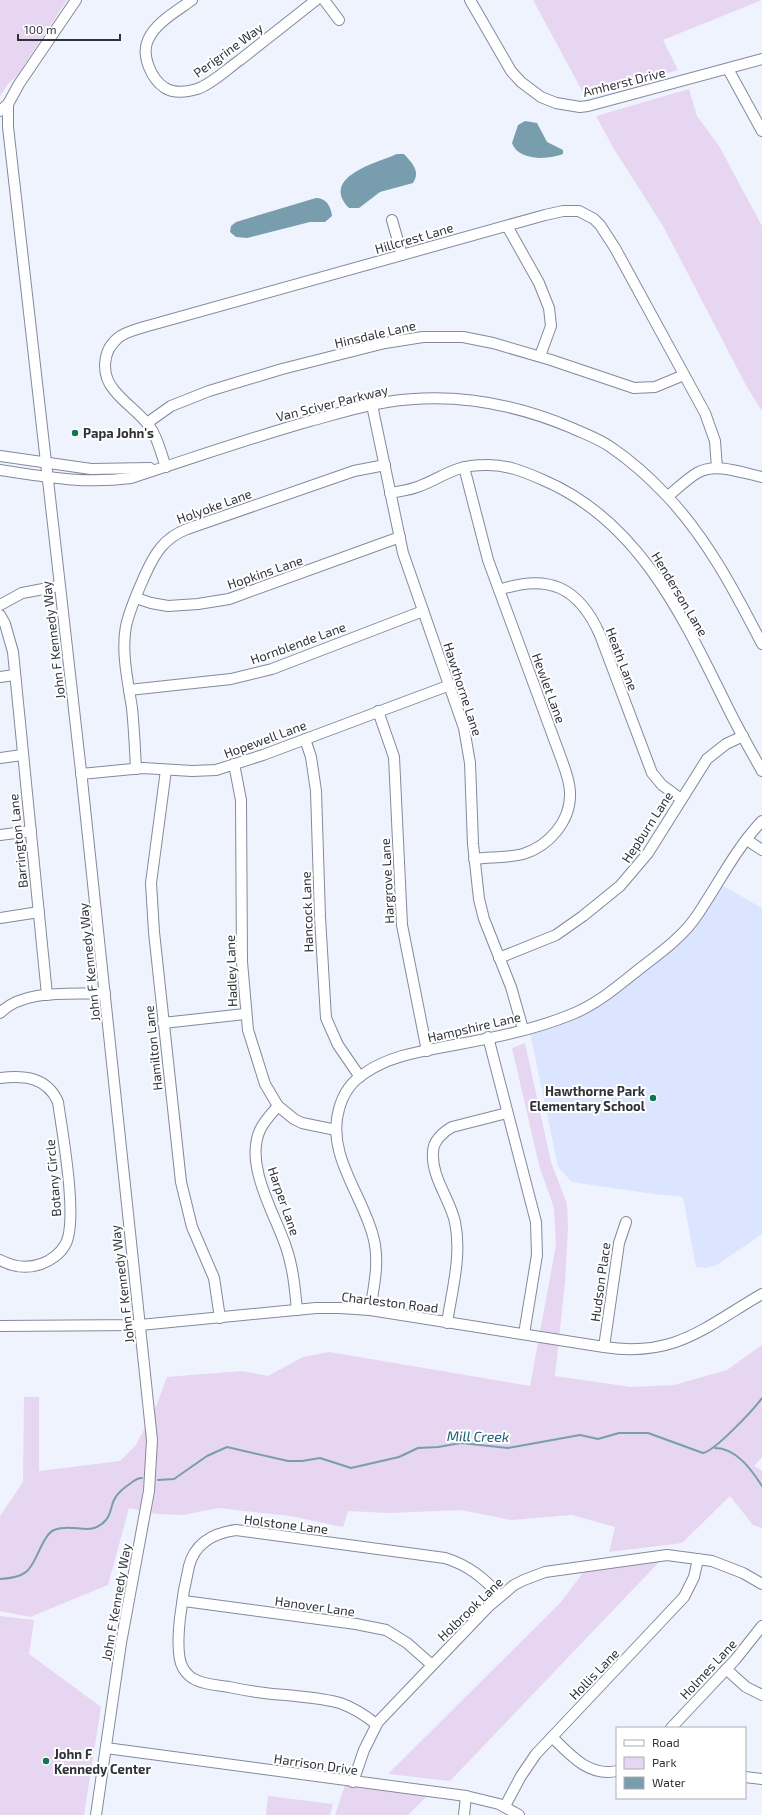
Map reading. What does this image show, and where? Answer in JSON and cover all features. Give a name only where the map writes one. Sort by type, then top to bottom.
[{"type":"street","points":[[4,108],[76,0]]},
{"type":"street","name":"Perigrine Way","points":[[192,0],[152,32],[147,41],[145,51],[151,73],[157,82],[165,88],[174,91],[186,92],[199,88],[221,74],[316,0]]},
{"type":"street","points":[[324,0],[339,20]]},
{"type":"street","name":"Amherst Drive","points":[[470,0],[515,77],[541,97],[564,105],[588,106],[762,59]]},
{"type":"street","points":[[728,69],[762,131]]},
{"type":"street","name":"John F Kennedy Way","points":[[4,108],[4,126],[48,477],[150,1409],[152,1470],[124,1628],[96,1815]]},
{"type":"street","name":"Hillcrest Lane","points":[[166,467],[154,432],[147,423],[113,390],[108,382],[105,358],[108,350],[119,338],[144,328],[507,226],[563,211],[580,211],[594,219],[615,248],[684,376],[713,432],[716,448],[717,468]]},
{"type":"street","points":[[392,220],[402,255]]},
{"type":"street","points":[[507,226],[539,283],[549,308],[551,326],[540,356]]},
{"type":"street","name":"Hinsdale Lane","points":[[147,423],[171,406],[201,394],[282,370],[399,340],[423,336],[463,337],[493,343],[540,356],[634,388],[655,387],[684,376]]},
{"type":"street","name":"Van Sciver Parkway","points":[[0,470],[80,482],[117,480],[131,478],[280,429],[372,405],[426,398],[457,399],[493,403],[531,412],[578,431],[612,448],[668,496],[698,535],[719,566],[762,644]]},
{"type":"street","name":"Hawthorne Lane","points":[[372,405],[390,493],[407,564],[462,717],[468,751],[474,859],[481,909],[511,988],[523,1029]]},
{"type":"street","name":"Van Sciver Parkway","points":[[0,456],[105,470],[166,467]]},
{"type":"street","name":"Holyoke Lane","points":[[136,769],[125,637],[129,617],[136,598],[157,551],[163,544],[178,533],[354,471],[385,465]]},
{"type":"street","name":"Henderson Lane","points":[[390,493],[418,487],[445,473],[464,467],[496,465],[516,469],[548,482],[604,517],[628,539],[648,564],[678,611],[762,771]]},
{"type":"street","name":"Hewlet Lane","points":[[464,467],[488,560],[567,776],[570,798],[567,812],[559,828],[539,846],[515,856],[474,859]]},
{"type":"street","points":[[668,496],[697,473],[717,468],[762,477]]},
{"type":"street","name":"Hopkins Lane","points":[[136,598],[151,603],[168,606],[198,604],[229,599],[400,537]]},
{"type":"street","name":"Heath Lane","points":[[499,590],[528,582],[536,582],[562,590],[583,604],[592,617],[600,635],[652,773],[662,785],[681,799]]},
{"type":"street","points":[[0,605],[16,595],[26,591],[59,586]]},
{"type":"street","name":"Hornblende Lane","points":[[129,690],[231,679],[267,670],[423,611]]},
{"type":"street","name":"Barrington Lane","points":[[0,615],[5,624],[13,652],[14,675],[47,995]]},
{"type":"street","points":[[0,677],[14,675]]},
{"type":"street","name":"Hopewell Lane","points":[[81,774],[136,769],[204,771],[234,764],[450,685]]},
{"type":"street","name":"Hargrove Lane","points":[[378,711],[394,757],[402,925],[427,1051]]},
{"type":"street","name":"Hepburn Lane","points":[[500,958],[552,937],[583,916],[628,878],[643,861],[707,759],[720,748],[743,736]]},
{"type":"street","name":"Hancock Lane","points":[[305,738],[316,792],[320,917],[326,1013],[333,1037],[360,1077]]},
{"type":"street","points":[[0,758],[22,755]]},
{"type":"street","name":"Hadley Lane","points":[[234,764],[242,800],[242,946],[245,1014],[248,1030],[262,1076],[272,1098],[278,1106],[290,1117],[302,1123],[336,1130]]},
{"type":"street","name":"Hamilton Lane","points":[[166,770],[151,892],[163,1023],[182,1188],[192,1226],[214,1278],[220,1318]]},
{"type":"street","name":"Hampshire Lane","points":[[370,1310],[377,1262],[374,1237],[340,1156],[336,1130],[337,1116],[344,1097],[360,1077],[372,1068],[391,1060],[548,1023],[582,1010],[608,994],[682,934],[698,914],[747,840],[762,821]]},
{"type":"street","points":[[0,835],[31,831]]},
{"type":"street","points":[[747,840],[762,850]]},
{"type":"street","points":[[0,918],[39,912]]},
{"type":"street","points":[[0,1013],[21,1000],[47,995],[105,993]]},
{"type":"street","points":[[163,1023],[245,1014]]},
{"type":"street","points":[[488,1037],[507,1112],[532,1200],[538,1234],[538,1255],[524,1334]]},
{"type":"street","name":"Botany Circle","points":[[0,1078],[17,1077],[34,1079],[49,1087],[58,1102],[70,1199],[70,1228],[65,1245],[56,1255],[44,1263],[36,1266],[19,1267],[0,1260]]},
{"type":"street","name":"Harper Lane","points":[[278,1106],[260,1129],[257,1137],[256,1158],[264,1193],[290,1260],[297,1310]]},
{"type":"street","points":[[447,1323],[456,1271],[457,1232],[453,1213],[433,1161],[434,1144],[446,1131],[452,1127],[507,1112]]},
{"type":"street","name":"Hudson Place","points":[[604,1347],[619,1243],[626,1222]]},
{"type":"street","name":"Charleston Road","points":[[0,1326],[140,1325],[297,1310],[340,1308],[370,1310],[604,1347],[634,1350],[660,1347],[678,1342],[696,1334],[762,1294]]},
{"type":"street","name":"Holstone Lane","points":[[376,1724],[361,1712],[338,1703],[218,1686],[196,1680],[183,1668],[179,1659],[178,1640],[190,1565],[196,1552],[202,1544],[216,1535],[236,1530],[445,1558],[466,1566],[486,1580],[500,1596]]},
{"type":"street","name":"Holbrook Lane","points":[[353,1782],[364,1750],[376,1724],[500,1596],[514,1585],[545,1572],[661,1556],[698,1559],[732,1568],[762,1584]]},
{"type":"street","name":"Hollis Lane","points":[[505,1806],[525,1769],[552,1737],[684,1597],[692,1582],[698,1559]]},
{"type":"street","name":"Hanover Lane","points":[[184,1601],[356,1624],[386,1630],[407,1643],[432,1665]]},
{"type":"street","name":"Holmes Lane","points":[[672,1727],[726,1669],[762,1626]]},
{"type":"street","points":[[726,1669],[746,1687],[762,1695]]},
{"type":"street","points":[[552,1737],[571,1756],[586,1767],[605,1772],[616,1771]]},
{"type":"street","name":"Harrison Drive","points":[[106,1748],[466,1796],[505,1806],[519,1815]]},
{"type":"street","points":[[746,1777],[762,1780]]},
{"type":"street","points":[[464,1815],[466,1796]]},
{"type":"shaded area","name":"Hawthorne Park Elementary School","points":[[718,883],[762,908],[762,1234],[717,1265],[706,1268],[696,1267],[683,1197],[572,1182],[558,1167],[529,1028],[574,1013],[673,942]]},
{"type":"green space","points":[[0,0],[67,0],[17,76],[8,84],[0,96]]},
{"type":"green space","points":[[533,0],[762,0],[663,40],[678,70],[585,96]]},
{"type":"green space","points":[[689,89],[697,116],[719,146],[762,226],[762,411],[747,387],[663,226],[614,149],[596,116]]},
{"type":"green space","points":[[525,1043],[551,1162],[567,1204],[568,1228],[565,1282],[555,1376],[631,1387],[674,1385],[727,1370],[762,1345],[762,1457],[754,1466],[762,1471],[762,1528],[753,1525],[730,1496],[682,1543],[609,1552],[615,1527],[572,1515],[511,1520],[461,1510],[388,1513],[348,1511],[343,1527],[290,1516],[218,1508],[184,1515],[156,1514],[129,1508],[108,1585],[30,1617],[0,1611],[0,1516],[23,1482],[24,1397],[39,1397],[39,1471],[120,1461],[136,1445],[157,1404],[167,1377],[242,1371],[268,1376],[303,1357],[329,1352],[530,1386],[556,1245],[554,1208],[539,1165],[512,1048]]},
{"type":"green space","points":[[662,1559],[450,1781],[388,1774],[561,1602],[585,1570]]},
{"type":"green space","name":"John F Kennedy Center","points":[[0,1616],[34,1620],[29,1654],[101,1707],[84,1815],[0,1815]]},
{"type":"green space","points":[[345,1785],[427,1796],[408,1815],[335,1815]]},
{"type":"green space","points":[[268,1796],[333,1804],[330,1815],[266,1815]]},
{"type":"water","points":[[525,121],[537,123],[547,142],[563,150],[563,154],[534,158],[520,153],[515,149],[512,143],[518,125]]},
{"type":"water","points":[[397,154],[404,154],[414,167],[416,175],[413,183],[380,192],[359,208],[349,208],[342,197],[341,188],[346,180],[354,173],[365,167]]},
{"type":"water","points":[[316,198],[323,199],[330,209],[332,216],[325,222],[310,222],[247,238],[236,237],[230,232],[231,226],[236,222]]},
{"type":"waterway","name":"Mill Creek","points":[[158,1480],[174,1479],[207,1456],[227,1447],[288,1461],[302,1461],[320,1458],[351,1468],[399,1457],[418,1448],[438,1447],[461,1443],[508,1448],[580,1435],[598,1439],[619,1433],[648,1433],[703,1453],[709,1451],[725,1438],[762,1398]]},
{"type":"waterway","points":[[715,1448],[723,1449],[736,1456],[748,1467],[762,1486]]},
{"type":"waterway","name":"Mill Creek","points":[[0,1579],[11,1578],[25,1573],[33,1564],[46,1537],[52,1531],[62,1528],[88,1529],[100,1525],[108,1518],[114,1500],[119,1492],[135,1480],[142,1478]]},
{"type":"place","name":"Papa John's","points":[[75,433]]},
{"type":"place","name":"Hawthorne Park Elementary School","points":[[653,1098]]},
{"type":"place","name":"John F Kennedy Center","points":[[46,1761]]}]
